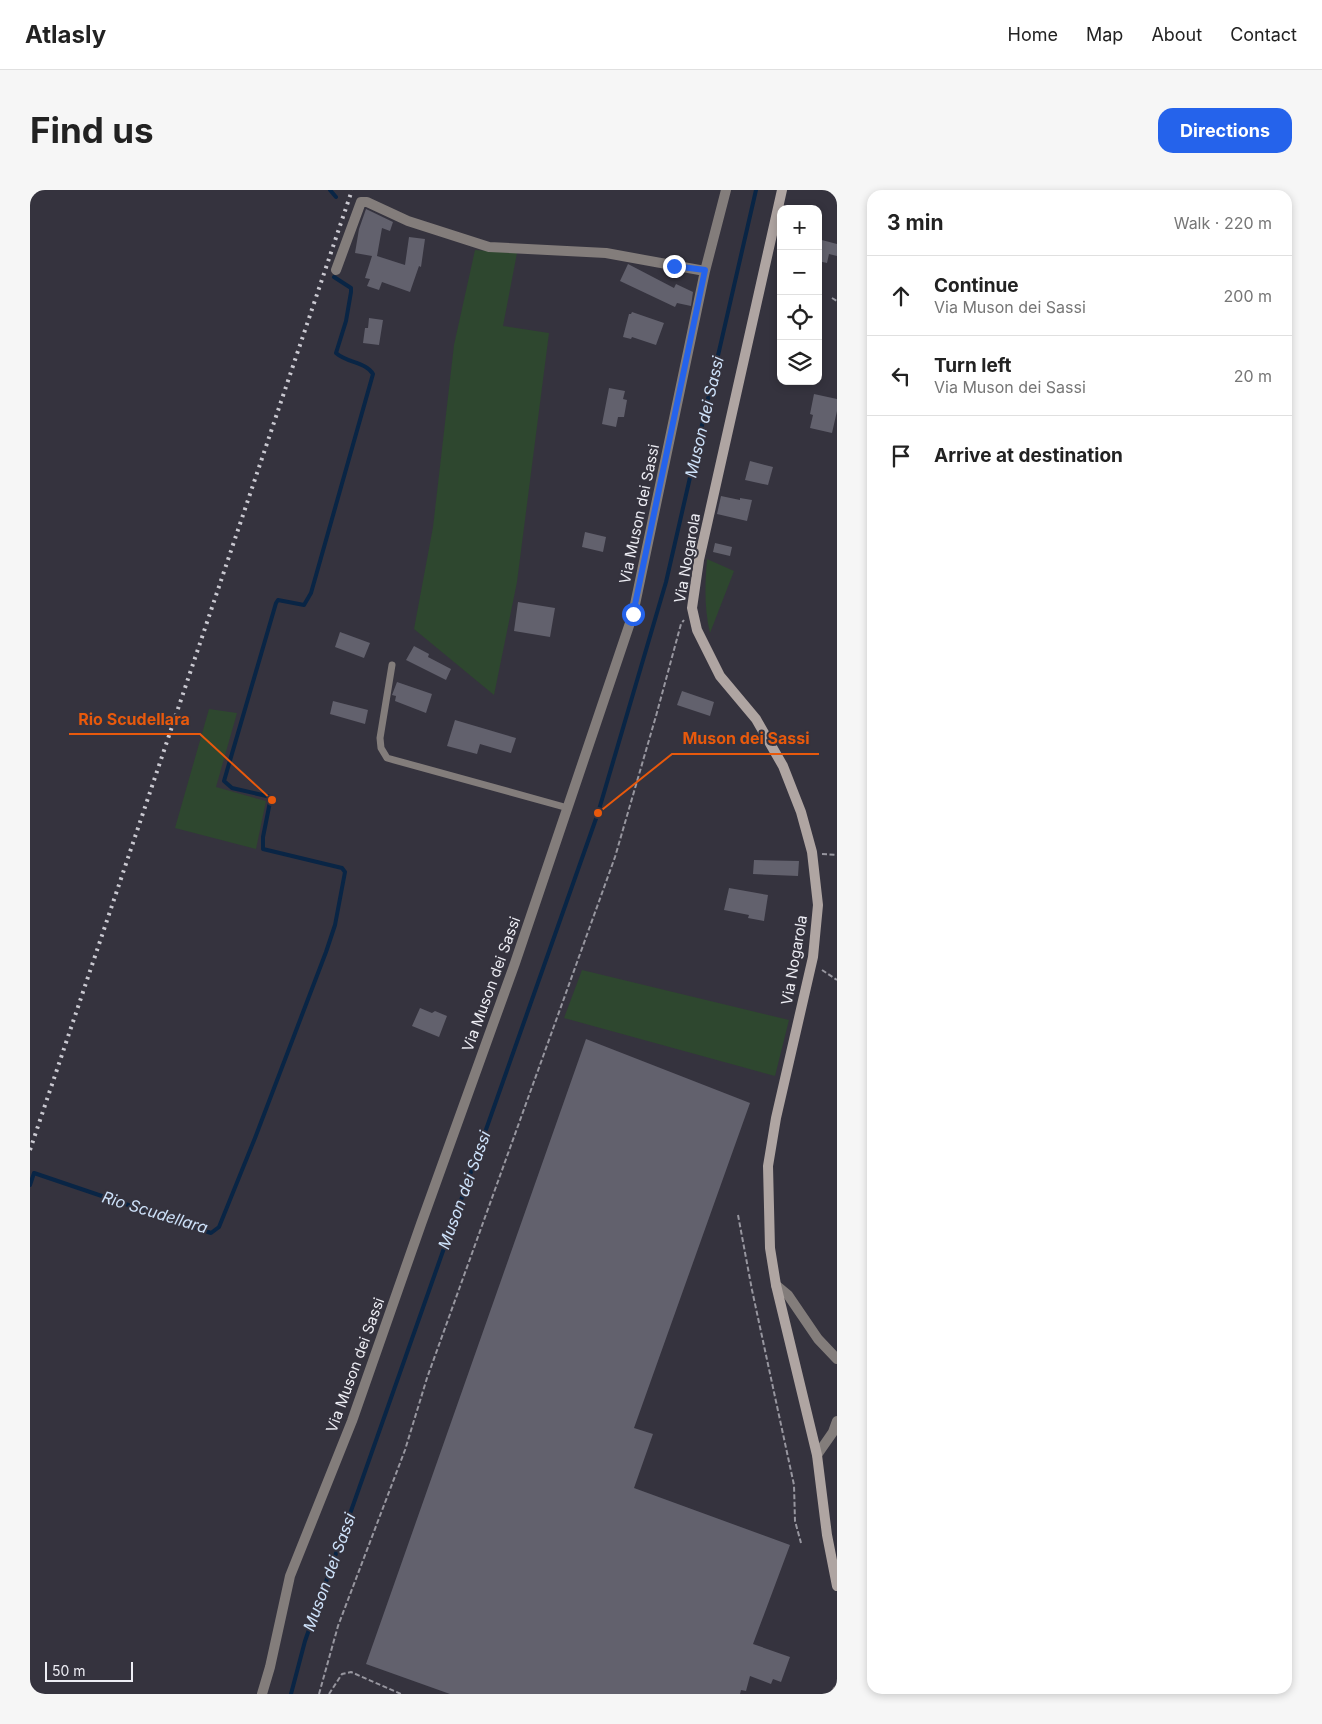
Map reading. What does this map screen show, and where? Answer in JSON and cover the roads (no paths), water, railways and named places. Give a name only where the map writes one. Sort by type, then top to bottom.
[{"type":"street","name":"Via Muson dei Sassi","points":[[262,1694],[270,1667],[290,1576],[352,1421],[515,963],[633,614],[705,270],[726,190]]},
{"type":"street","name":"Via Nogarola","points":[[782,190],[699,560],[692,608],[697,630],[720,676],[756,720],[783,766],[801,812],[812,855],[818,905],[811,964],[776,1118],[768,1166],[770,1248],[776,1285],[817,1455],[827,1535],[837,1586]]},
{"type":"street","points":[[336,270],[361,202],[366,202],[408,222],[489,247],[606,253],[705,270]]},
{"type":"street","points":[[776,1285],[788,1294],[818,1339],[837,1359]]},
{"type":"street","points":[[817,1455],[833,1432],[837,1421]]},
{"type":"lane","points":[[392,665],[380,738],[381,748],[387,758],[568,808]]},
{"type":"waterway","name":"Rio Scudellara","points":[[330,190],[336,197]]},
{"type":"waterway","name":"Muson dei Sassi","points":[[291,1694],[305,1641],[598,813],[666,582],[756,190]]},
{"type":"waterway","name":"Rio Scudellara","points":[[30,1185],[34,1173],[211,1233],[219,1227],[326,952],[335,925],[345,872],[342,868],[263,849],[263,837],[271,797],[232,788],[224,781],[276,603],[278,600],[304,605],[311,593],[373,374],[366,367],[345,359],[336,353],[346,321],[351,288],[334,277]]},
{"type":"railway","points":[[30,1150],[352,190]]},
{"type":"place","name":"Rio Scudellara","points":[[272,800]]},
{"type":"place","name":"Muson dei Sassi","points":[[598,813]]}]
